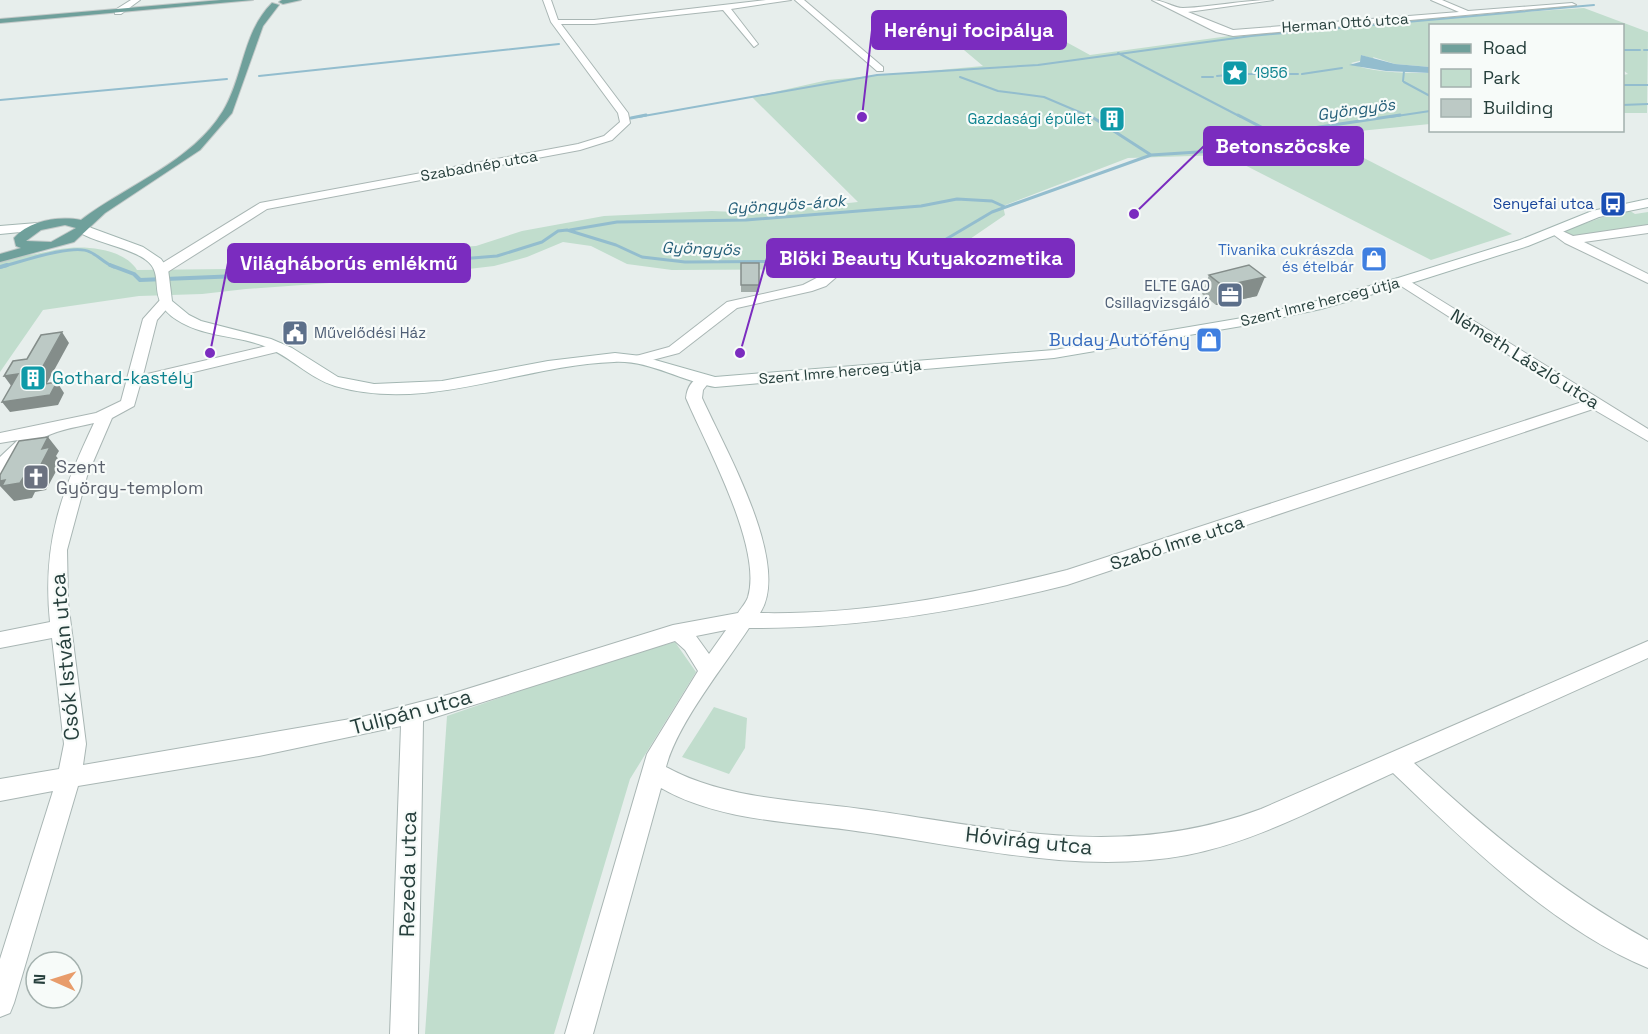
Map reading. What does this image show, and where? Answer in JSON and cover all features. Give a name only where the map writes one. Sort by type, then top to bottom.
[{"type":"main road","points":[[0,21],[297,0]]},
{"type":"main road","points":[[0,258],[61,243],[129,194],[176,164],[200,144],[221,121],[239,88],[261,21],[281,2]]},
{"type":"main road","points":[[254,4],[261,21]]},
{"type":"main road","points":[[0,253],[37,227],[65,221],[129,194]]},
{"type":"main road","points":[[65,221],[82,227]]},
{"type":"main road","points":[[20,241],[42,247]]},
{"type":"street","points":[[118,12],[136,0]]},
{"type":"street","name":"Szabadnép utca","points":[[192,250],[252,212],[276,203],[580,147],[616,134],[625,123],[624,113],[555,22],[547,0]]},
{"type":"street","points":[[555,22],[594,22],[787,0]]},
{"type":"street","points":[[799,0],[880,69]]},
{"type":"street","points":[[1156,0],[1179,11],[1269,0]]},
{"type":"street","points":[[1435,0],[1471,13]]},
{"type":"street","name":"Herman Ottó utca","points":[[1179,11],[1226,32],[1572,5],[1559,0]]},
{"type":"street","points":[[725,7],[754,44]]},
{"type":"street","name":"Szent Imre herceg útja","points":[[165,303],[183,318],[280,347],[325,378],[361,387],[387,389],[434,386],[614,357],[641,359],[691,379],[732,381],[1054,354],[1270,317],[1403,281],[1556,232],[1596,214],[1648,203]]},
{"type":"street","points":[[0,230],[37,227]]},
{"type":"street","points":[[82,227],[150,255],[166,256],[192,250]]},
{"type":"street","points":[[1569,240],[1648,228]]},
{"type":"street","points":[[1556,232],[1648,279]]},
{"type":"street","points":[[0,237],[20,241]]},
{"type":"street","points":[[61,243],[120,244]]},
{"type":"street","points":[[162,277],[192,250]]},
{"type":"street","points":[[0,438],[105,417],[128,403],[146,328],[150,319],[165,303],[161,293],[162,277],[150,255]]},
{"type":"street","points":[[641,359],[674,350],[732,305],[807,288],[821,283],[834,273]]},
{"type":"street","name":"Németh László utca","points":[[1403,281],[1648,436]]},
{"type":"street","points":[[146,328],[157,320],[183,318]]},
{"type":"street","points":[[134,382],[280,347]]},
{"type":"street","points":[[667,368],[674,350]]},
{"type":"street","points":[[579,1034],[658,754],[709,671],[757,602],[761,581],[759,556],[753,533],[694,398],[695,390],[702,381]]},
{"type":"street","name":"Szabó Imre utca","points":[[746,620],[806,620],[863,614],[985,597],[1063,580],[1594,403]]},
{"type":"street","name":"Csók István utca","points":[[0,1003],[69,777],[75,744],[57,576],[58,549],[78,476],[105,417]]},
{"type":"street","points":[[0,469],[17,449],[50,428]]},
{"type":"street","name":"Tulipán utca","points":[[0,790],[334,732],[412,714],[518,682],[594,655],[710,624],[746,620]]},
{"type":"street","points":[[0,640],[62,628]]},
{"type":"street","points":[[680,633],[692,644],[709,671]]},
{"type":"street","name":"Hóvirág utca","points":[[653,771],[665,779],[715,797],[1026,843],[1136,849],[1201,840],[1238,830],[1540,694],[1648,649]]},
{"type":"street","name":"Rezeda utca","points":[[404,1034],[412,714]]},
{"type":"street","points":[[1395,760],[1514,867],[1564,906],[1648,955]]},
{"type":"green space","points":[[1584,8],[1648,32],[1647,113],[1624,113],[1624,75],[1628,74],[1624,71],[1624,24],[1429,24],[1429,67],[1395,64],[1361,55],[1363,60],[1351,63],[1378,71],[1429,73],[1429,124],[1319,135],[1512,234],[1431,260],[1225,155],[1128,158],[1003,206],[1005,215],[967,241],[924,263],[888,269],[672,270],[627,264],[591,246],[563,242],[527,257],[494,266],[460,270],[416,262],[357,281],[202,294],[139,296],[43,310],[0,372],[0,253],[18,256],[60,249],[87,248],[116,254],[131,263],[137,270],[227,269],[419,249],[476,246],[522,231],[604,216],[712,211],[756,213],[858,202],[752,97],[828,80],[983,66],[939,29],[1026,20],[1090,55],[1229,36],[1376,22]]},
{"type":"green space","points":[[1627,209],[1635,214],[1648,212],[1648,228],[1571,237],[1560,232]]},
{"type":"green space","points":[[675,642],[696,672],[630,779],[554,1034],[425,1034],[447,716],[600,663]]},
{"type":"green space","points":[[714,707],[747,718],[745,748],[729,774],[682,757]]},
{"type":"water","points":[[1361,55],[1395,64],[1429,67],[1429,73],[1386,71],[1349,65],[1360,62]]},
{"type":"building","points":[[741,263],[759,263],[759,285],[741,285]]},
{"type":"building","points":[[1249,265],[1265,277],[1223,286],[1209,275]]},
{"type":"building","points":[[62,332],[32,386],[57,382],[50,395],[2,402],[18,374],[4,376],[13,361],[27,359],[41,335]]},
{"type":"building","points":[[48,437],[42,449],[50,447],[35,476],[23,478],[20,483],[2,486],[5,480],[0,481],[0,475],[19,441]]},
{"type":"waterway","points":[[1120,54],[1251,36],[1594,5]]},
{"type":"waterway","points":[[259,76],[559,44]]},
{"type":"waterway","points":[[1624,50],[1640,50]]},
{"type":"waterway","points":[[638,117],[877,75],[1038,65],[1120,54]]},
{"type":"waterway","points":[[1120,54],[1241,117]]},
{"type":"waterway","points":[[1302,74],[1342,68]]},
{"type":"waterway","points":[[1403,81],[1404,71],[1408,70]]},
{"type":"waterway","points":[[1217,76],[1239,74]]},
{"type":"waterway","points":[[1243,74],[1298,74]]},
{"type":"waterway","points":[[960,77],[998,91],[1044,97],[1091,117]]},
{"type":"waterway","points":[[1202,77],[1213,77]]},
{"type":"waterway","points":[[0,100],[227,79]]},
{"type":"waterway","points":[[1404,82],[1429,95]]},
{"type":"waterway","points":[[1624,85],[1648,85]]},
{"type":"waterway","name":"Gyöngyös","points":[[1624,105],[1648,104]]},
{"type":"waterway","name":"Gyöngyös","points":[[1390,117],[1429,111]]},
{"type":"waterway","points":[[631,118],[646,115]]},
{"type":"waterway","points":[[1089,115],[1151,155]]},
{"type":"waterway","points":[[1238,115],[1281,138]]},
{"type":"waterway","name":"Gyöngyös","points":[[1281,138],[1313,128],[1400,115]]},
{"type":"waterway","name":"Gyöngyös","points":[[1151,155],[1245,149],[1281,138]]},
{"type":"waterway","name":"Gyöngyös","points":[[318,267],[401,257],[460,259],[497,256],[542,242],[558,231],[567,230],[616,245],[642,257],[685,262],[889,261],[926,251],[992,212],[1151,155]]},
{"type":"waterway","name":"Gyöngyös-árok","points":[[570,230],[617,222],[746,220],[921,206],[957,199],[992,201],[1005,207]]},
{"type":"waterway","name":"Gyöngyös","points":[[1,267],[47,254],[72,250],[90,252],[114,267]]},
{"type":"waterway","name":"Gyöngyös","points":[[0,267],[7,265]]},
{"type":"waterway","name":"Gyöngyös","points":[[110,265],[134,274],[140,280],[239,276],[330,265]]},
{"type":"place","name":"1956","points":[[1235,73]]},
{"type":"place","name":"Herényi focipálya","points":[[862,117]]},
{"type":"place","name":"Gazdasági épület","points":[[1112,119]]},
{"type":"place","name":"Senyefai utca","points":[[1613,204]]},
{"type":"place","name":"Betonszöcske","points":[[1134,214]]},
{"type":"place","name":"Tivanika cukrászda és ételbár","points":[[1374,259]]},
{"type":"place","name":"ELTE GAO Csillagvizsgáló","points":[[1230,295]]},
{"type":"place","name":"Művelődési Ház","points":[[295,333]]},
{"type":"place","name":"Buday Autófény","points":[[1209,340]]},
{"type":"place","name":"Világháborús emlékmű","points":[[210,353]]},
{"type":"place","name":"Blöki Beauty Kutyakozmetika","points":[[740,353]]},
{"type":"place","name":"Gothard-kastély","points":[[33,378]]},
{"type":"place","name":"Szent György-templom","points":[[36,477]]}]
